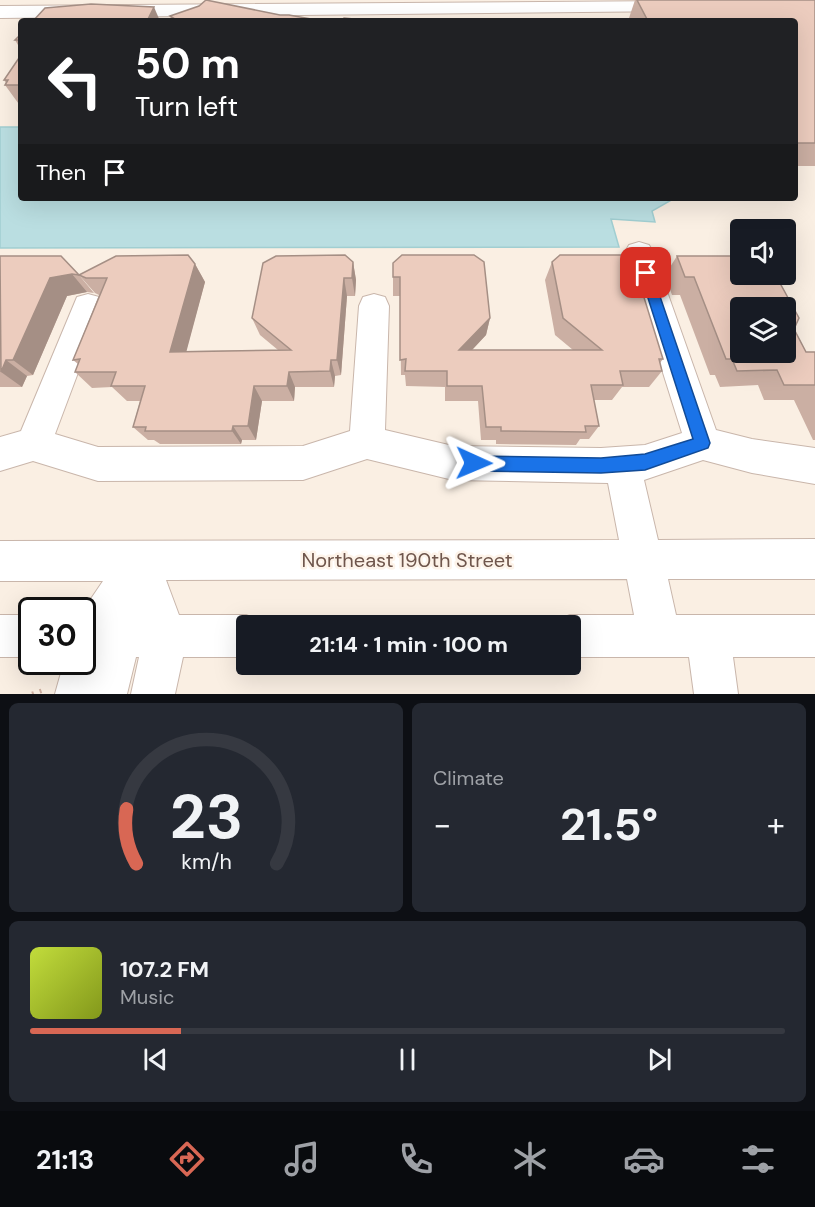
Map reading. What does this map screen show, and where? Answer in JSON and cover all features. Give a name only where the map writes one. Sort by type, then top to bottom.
[{"type":"street","points":[[0,2],[154,0],[164,9],[178,11]]},
{"type":"street","points":[[0,12],[178,11],[375,15],[396,5],[442,15],[695,7]]},
{"type":"street","points":[[0,30],[18,30]]},
{"type":"street","points":[[639,252],[702,443]]},
{"type":"street","points":[[33,444],[88,306]]},
{"type":"street","points":[[367,442],[374,306]]},
{"type":"street","points":[[0,454],[33,444],[98,464],[303,463],[367,442],[453,463],[621,464],[645,462],[702,443],[752,456],[815,466]]},
{"type":"street","points":[[621,464],[660,636]]},
{"type":"street","name":"Northeast 190th Street","points":[[0,561],[815,560]]},
{"type":"street","points":[[61,692],[98,636],[138,561]]},
{"type":"street","points":[[138,561],[166,636],[153,694]]},
{"type":"street","points":[[0,636],[18,636]]},
{"type":"street","points":[[98,636],[236,636]]},
{"type":"street","points":[[98,636],[105,694]]},
{"type":"street","points":[[581,636],[815,636]]},
{"type":"street","points":[[708,636],[716,694]]},
{"type":"path","points":[[32,694],[61,692]]},
{"type":"water","points":[[0,127],[18,127],[18,201],[670,201],[652,211],[655,222],[611,219],[619,247],[0,248]]},
{"type":"building","points":[[206,0],[306,18],[173,18],[170,16],[199,6]]},
{"type":"building","points":[[637,0],[815,0],[815,143],[798,143],[798,18],[646,18]]},
{"type":"building","points":[[91,4],[154,7],[148,18],[36,18],[45,8]]},
{"type":"building","points":[[18,59],[18,85],[5,85],[8,80],[4,80]]},
{"type":"building","points":[[188,255],[195,264],[170,352],[291,350],[252,318],[263,263],[276,256],[345,255],[353,262],[352,278],[344,278],[337,360],[331,360],[330,371],[289,372],[287,386],[254,386],[248,426],[233,426],[232,431],[145,431],[146,427],[133,427],[145,386],[111,386],[116,372],[75,372],[80,359],[73,360],[107,278],[86,278],[79,275],[116,256]]},
{"type":"building","points":[[402,255],[474,255],[484,262],[490,318],[459,350],[602,350],[563,318],[552,262],[560,255],[631,255],[643,263],[648,278],[638,278],[663,359],[659,359],[662,371],[620,371],[623,385],[591,385],[599,426],[585,426],[586,432],[501,431],[501,427],[486,427],[482,386],[447,386],[447,371],[405,371],[406,359],[400,360],[400,277],[393,277],[393,263]]},
{"type":"building","points":[[0,256],[61,256],[79,275],[50,278],[13,360],[6,360],[1,372]]},
{"type":"building","points":[[677,256],[730,256],[730,285],[781,285],[788,297],[730,297],[730,359],[726,359],[694,277],[685,277]]},
{"type":"building","points":[[796,333],[806,352],[815,352],[815,385],[784,385],[777,370],[737,371],[734,363],[796,363]]},
{"type":"route","points":[[474,463],[601,466],[645,462],[702,443],[646,273]]}]
